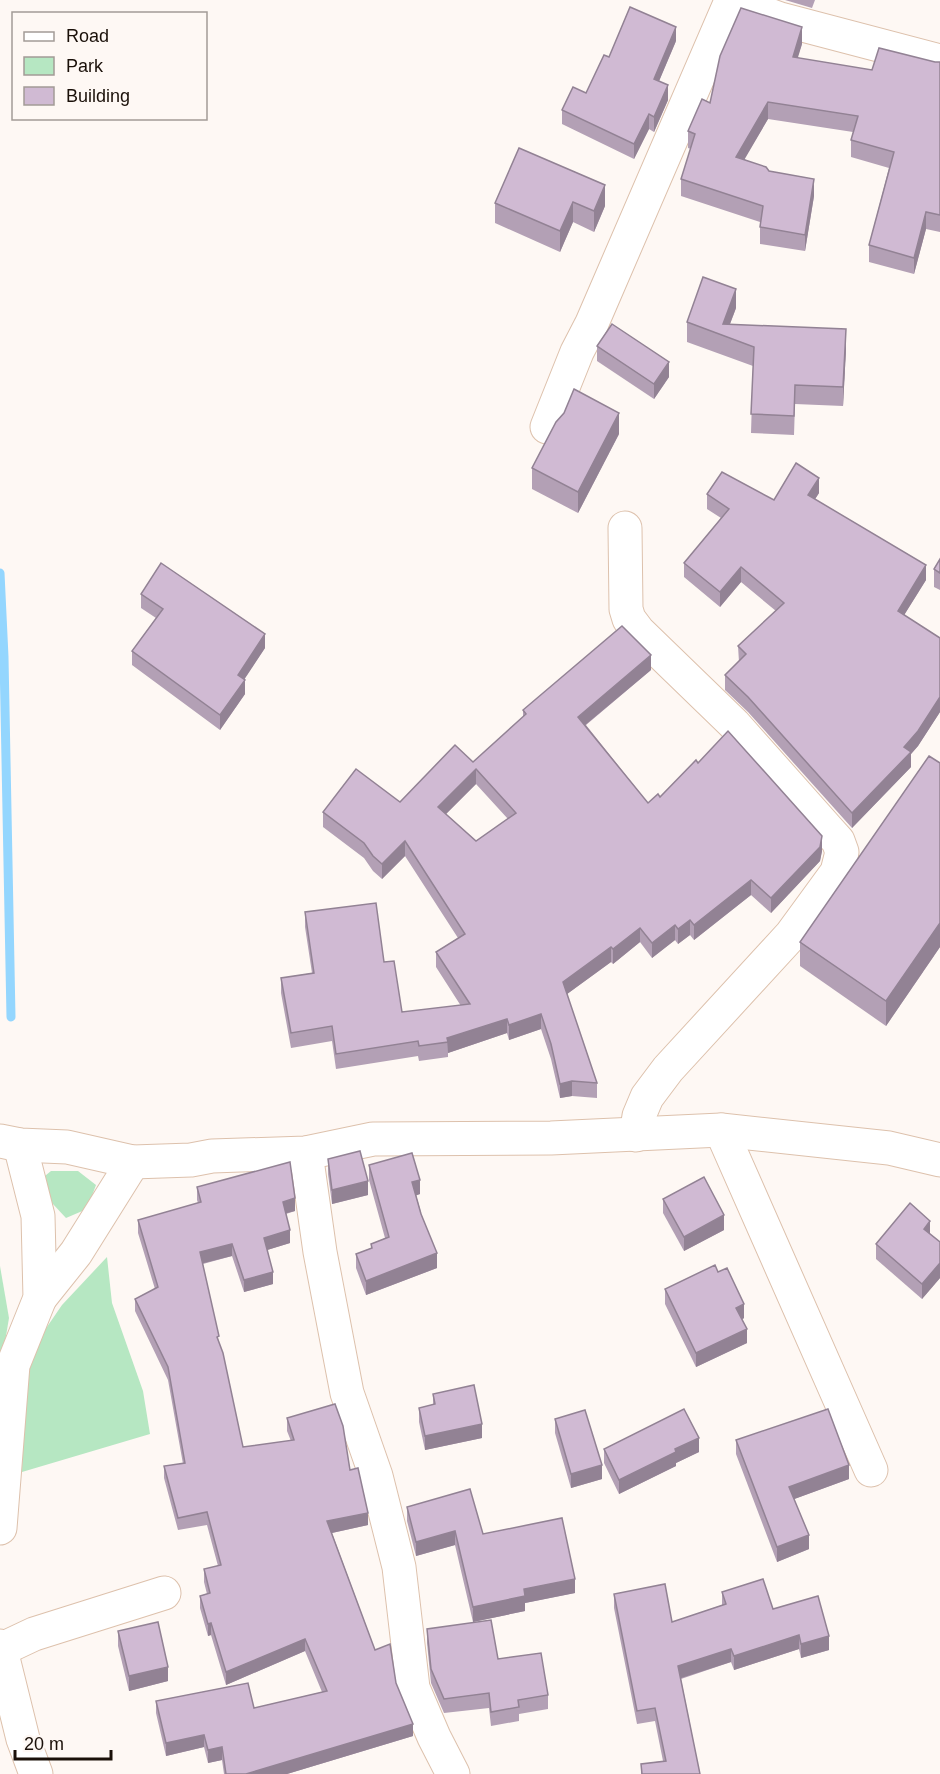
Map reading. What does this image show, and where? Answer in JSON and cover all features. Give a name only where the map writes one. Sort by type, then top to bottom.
[{"type":"street","points":[[547,427],[577,352],[730,1],[780,19],[940,61]]},
{"type":"street","points":[[626,528],[625,598],[629,619],[638,631],[734,724],[838,841],[842,852],[837,872],[791,935],[668,1069],[647,1097],[639,1116],[636,1135]]},
{"type":"street","points":[[721,1130],[872,1470]]},
{"type":"street","points":[[40,1298],[38,1216],[10,1143],[67,1147],[133,1162],[191,1160],[212,1156],[306,1154],[373,1139],[551,1138],[721,1130],[889,1148],[940,1160]]},
{"type":"street","points":[[306,1154],[320,1252],[347,1393],[376,1476],[399,1567],[413,1688],[453,1774]]},
{"type":"street","points":[[0,1528],[13,1365],[40,1298],[76,1253],[133,1162]]},
{"type":"street","points":[[36,1774],[23,1739],[0,1648],[34,1634],[164,1593]]},
{"type":"green space","points":[[51,1171],[78,1171],[96,1185],[87,1209],[66,1218],[52,1203],[40,1180]]},
{"type":"green space","points":[[107,1257],[112,1303],[143,1391],[150,1434],[22,1472],[24,1375],[38,1340],[62,1305]]},
{"type":"green space","points":[[0,1266],[9,1318],[0,1372]]},
{"type":"building","points":[[630,7],[676,27],[654,79],[668,85],[654,117],[649,114],[634,144],[562,110],[573,87],[586,93],[604,55],[609,57]]},
{"type":"building","points":[[741,8],[802,27],[793,57],[872,70],[879,48],[940,62],[940,215],[926,212],[914,258],[869,245],[894,152],[851,140],[858,116],[768,102],[736,157],[766,167],[769,171],[814,179],[805,235],[760,227],[763,206],[681,179],[695,134],[688,131],[702,99],[710,103],[720,56]]},
{"type":"building","points":[[519,148],[605,185],[594,211],[573,202],[560,231],[495,203]]},
{"type":"building","points":[[703,277],[736,289],[723,324],[846,329],[843,387],[795,385],[794,416],[751,414],[754,347],[687,322]]},
{"type":"building","points":[[612,324],[669,362],[654,384],[597,346]]},
{"type":"building","points":[[574,389],[619,413],[578,492],[532,468],[556,422],[564,413]]},
{"type":"building","points":[[796,463],[819,478],[808,495],[926,565],[898,611],[940,638],[940,697],[918,731],[904,747],[911,752],[852,813],[748,697],[725,675],[746,654],[738,646],[784,603],[741,567],[720,592],[684,563],[729,509],[707,494],[722,472],[774,500]]},
{"type":"building","points":[[940,559],[940,573],[934,569]]},
{"type":"building","points":[[161,563],[265,634],[238,675],[245,680],[220,715],[132,651],[163,609],[141,594]]},
{"type":"building","points":[[622,626],[651,655],[578,717],[648,803],[658,794],[660,797],[696,760],[698,763],[728,731],[822,836],[820,847],[771,898],[751,880],[694,925],[690,920],[678,929],[675,925],[652,943],[640,928],[563,982],[597,1083],[572,1081],[560,1084],[541,1014],[509,1025],[507,1019],[447,1038],[448,1042],[419,1046],[418,1041],[336,1054],[332,1026],[291,1033],[281,978],[314,973],[305,912],[376,903],[384,962],[394,961],[402,1012],[470,1004],[436,952],[465,934],[405,841],[382,864],[364,843],[323,812],[356,769],[400,802],[455,745],[473,762],[526,714],[523,710]],"holes":[[[476,769],[516,813],[476,841],[438,807]]]},
{"type":"building","points":[[929,756],[940,763],[940,923],[886,1001],[800,942]]},
{"type":"building","points":[[360,1151],[368,1181],[332,1190],[328,1159]]},
{"type":"building","points":[[412,1153],[420,1180],[412,1182],[421,1214],[437,1253],[366,1281],[356,1254],[372,1248],[371,1244],[389,1237],[369,1165]]},
{"type":"building","points":[[290,1162],[295,1198],[283,1202],[290,1230],[264,1238],[273,1272],[244,1280],[232,1244],[200,1252],[219,1336],[217,1337],[223,1353],[243,1447],[294,1440],[287,1418],[335,1404],[343,1426],[350,1470],[358,1468],[368,1513],[327,1521],[375,1650],[390,1644],[396,1683],[413,1724],[246,1774],[226,1774],[222,1747],[208,1750],[204,1735],[166,1743],[156,1701],[248,1683],[254,1708],[327,1691],[305,1639],[226,1672],[200,1596],[210,1593],[204,1569],[221,1565],[207,1512],[178,1518],[164,1466],[185,1463],[168,1367],[135,1299],[158,1287],[138,1220],[201,1202],[197,1187]]},
{"type":"building","points":[[704,1177],[724,1215],[684,1237],[663,1199]]},
{"type":"building","points":[[910,1203],[930,1221],[924,1229],[940,1242],[940,1263],[922,1284],[876,1244]]},
{"type":"building","points":[[715,1265],[718,1272],[727,1268],[744,1304],[736,1308],[747,1329],[696,1353],[665,1289]]},
{"type":"building","points":[[474,1385],[482,1424],[425,1436],[419,1408],[435,1404],[433,1394]]},
{"type":"building","points":[[684,1409],[699,1438],[619,1480],[604,1449]]},
{"type":"building","points":[[828,1409],[849,1465],[789,1487],[809,1535],[777,1547],[736,1440]]},
{"type":"building","points":[[585,1410],[602,1465],[571,1474],[555,1419]]},
{"type":"building","points":[[470,1489],[483,1534],[562,1518],[575,1579],[524,1589],[525,1596],[473,1607],[455,1531],[416,1542],[407,1507]]},
{"type":"building","points":[[763,1579],[773,1609],[818,1596],[829,1636],[801,1644],[799,1635],[734,1656],[731,1649],[678,1666],[700,1774],[642,1774],[641,1764],[666,1761],[655,1708],[637,1711],[614,1594],[665,1584],[672,1622],[726,1604],[722,1592]]},
{"type":"building","points":[[491,1620],[498,1659],[541,1653],[548,1695],[518,1700],[519,1707],[491,1712],[489,1693],[444,1699],[431,1669],[427,1629]]},
{"type":"building","points":[[158,1622],[168,1667],[129,1676],[118,1631]]},
{"type":"waterway","points":[[0,573],[4,657],[11,1017]]}]
